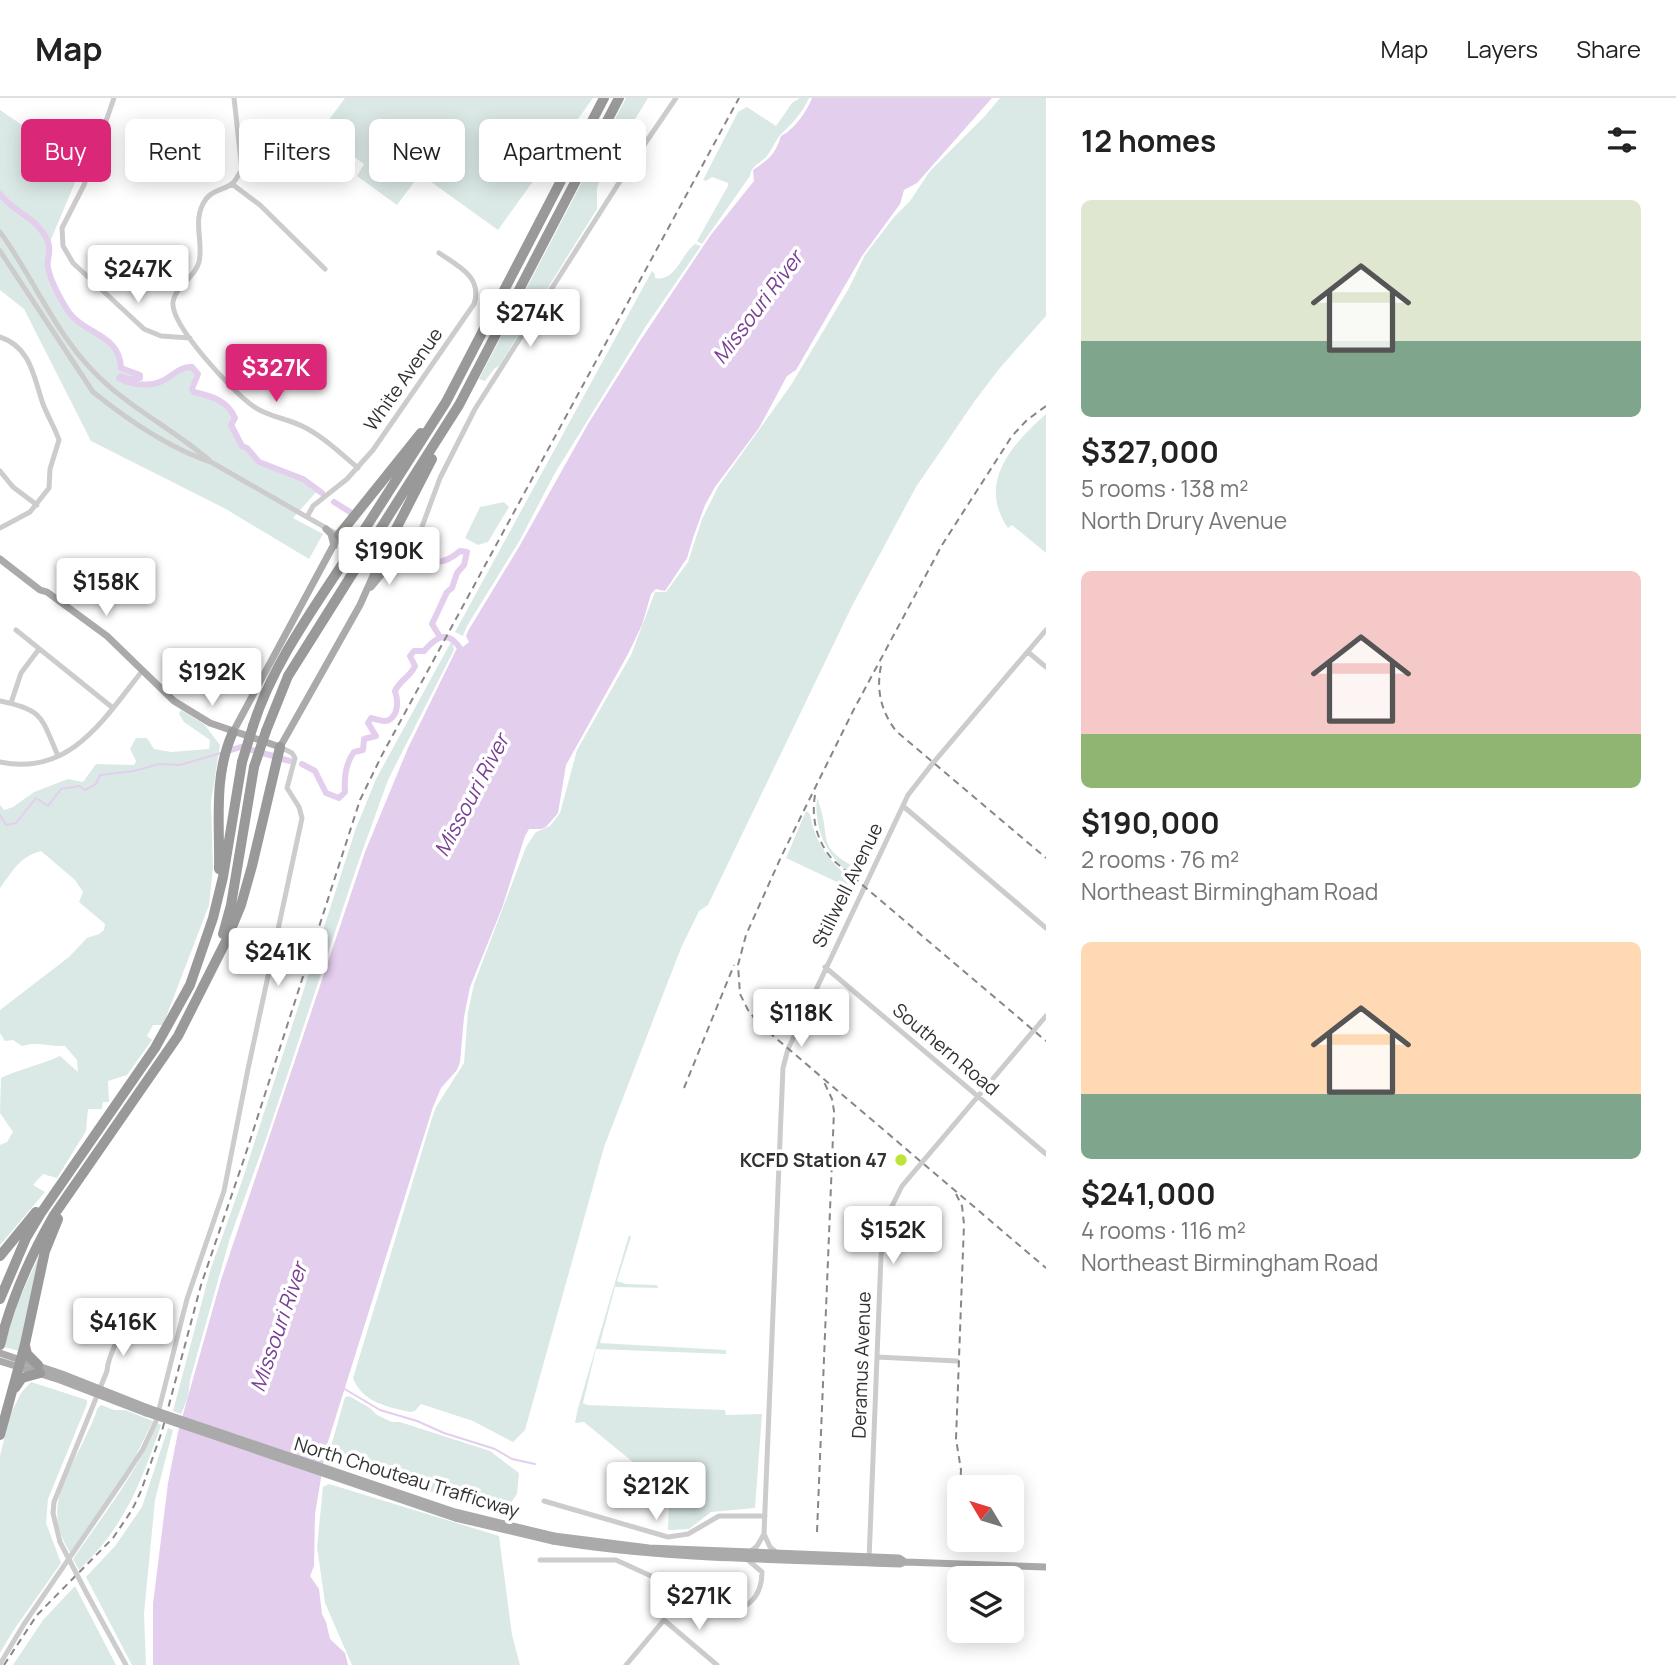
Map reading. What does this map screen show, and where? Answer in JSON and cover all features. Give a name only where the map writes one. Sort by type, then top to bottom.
[{"type":"highway","points":[[0,1299],[26,1238],[59,1184],[169,1025],[190,985],[213,918],[223,877],[242,762],[270,684],[290,645],[430,429],[461,375],[604,98]]},
{"type":"highway","points":[[213,965],[231,905],[254,767],[288,676],[450,421],[619,98]]},
{"type":"highway","points":[[342,537],[346,526],[417,438],[461,375]]},
{"type":"highway","points":[[381,558],[447,433],[450,421]]},
{"type":"highway","points":[[387,548],[397,562]]},
{"type":"highway","points":[[213,918],[219,873],[219,789],[225,754],[233,732]]},
{"type":"highway","points":[[0,1344],[25,1269],[54,1215],[178,1036],[235,920],[246,890],[277,758],[276,745]]},
{"type":"highway","points":[[0,1255],[59,1184]]},
{"type":"highway","points":[[0,1435],[25,1344],[45,1251],[72,1190]]},
{"type":"highway","points":[[10,1398],[22,1378],[39,1369],[27,1354],[25,1344]]},
{"type":"main road","points":[[326,528],[331,534],[334,546]]},
{"type":"main road","points":[[233,732],[334,546],[342,537]]},
{"type":"main road","points":[[0,556],[97,629],[174,701],[210,723],[276,745],[365,597],[381,575],[397,562]]},
{"type":"main road","points":[[365,597],[381,558]]},
{"type":"main road","name":"North Chouteau Trafficway","points":[[0,1353],[19,1363]]},
{"type":"main road","name":"North Chouteau Trafficway","points":[[0,1361],[39,1369],[147,1410],[434,1506],[553,1539],[900,1564],[905,1562],[1046,1567]]},
{"type":"street","points":[[114,98],[84,185],[61,233],[63,246],[67,256],[85,274],[150,332],[167,337],[190,338]]},
{"type":"street","points":[[234,98],[242,170],[232,184],[214,191],[202,206],[197,227],[199,263],[173,299],[174,311],[207,362],[248,403],[267,414],[311,431],[358,468]]},
{"type":"street","points":[[0,251],[93,392],[134,422],[381,558],[397,562],[405,560],[414,551],[440,478],[475,410],[629,167],[676,98]]},
{"type":"street","points":[[232,184],[260,205],[325,269]]},
{"type":"street","points":[[0,232],[75,351],[92,371],[108,387],[211,462]]},
{"type":"street","name":"White Avenue","points":[[307,517],[313,506],[358,468],[373,450],[474,304],[477,292],[470,276],[439,253]]},
{"type":"street","points":[[0,528],[23,517],[37,505],[49,488],[50,469],[60,440],[43,403],[27,357],[3,338]]},
{"type":"street","points":[[0,471],[13,487],[37,505]]},
{"type":"street","points":[[16,630],[113,708]]},
{"type":"street","name":"Stillwell Avenue","points":[[764,1534],[783,1068],[792,1035],[914,786],[1046,630]]},
{"type":"street","points":[[10,703],[21,673],[39,649]]},
{"type":"street","points":[[1028,652],[1046,667]]},
{"type":"street","points":[[0,762],[33,764],[72,750],[86,740],[143,670]]},
{"type":"street","points":[[0,701],[29,708],[40,717],[58,756]]},
{"type":"street","points":[[0,1664],[143,1449],[156,1421],[187,1299],[224,1191],[247,1069],[302,818],[299,807],[287,788],[295,758],[292,753],[276,745]]},
{"type":"street","points":[[902,806],[1046,928]]},
{"type":"street","name":"Southern Road","points":[[825,967],[1046,1154]]},
{"type":"street","name":"Deramus Avenue","points":[[869,1560],[881,1246],[891,1206],[904,1183],[1046,1016]]},
{"type":"street","points":[[123,1326],[54,1502],[53,1513],[60,1542],[126,1665]]},
{"type":"street","points":[[877,1357],[957,1362]]},
{"type":"street","name":"North Chouteau Trafficway","points":[[544,1501],[668,1537],[688,1534],[719,1516],[765,1516]]},
{"type":"street","points":[[762,1572],[748,1555],[764,1534]]},
{"type":"street","points":[[540,1560],[616,1560],[719,1607],[732,1610],[743,1608],[758,1595],[762,1572],[776,1556],[764,1534]]},
{"type":"street","points":[[626,1665],[664,1620],[718,1665]]},
{"type":"shaded area","points":[[345,98],[593,98],[578,119],[479,119],[479,182],[533,182],[498,230],[431,182],[465,182],[465,119],[369,119],[369,182],[414,182],[397,205],[357,176],[364,164],[355,157],[355,119],[330,119]]},
{"type":"shaded area","points":[[626,98],[648,98],[635,119],[615,119]]},
{"type":"shaded area","points":[[800,98],[809,98],[801,113],[780,135],[767,156],[752,169],[750,176],[702,244],[697,241],[728,186],[728,183],[712,177],[703,180],[738,112],[747,107],[776,126],[792,103]]},
{"type":"shaded area","points":[[1000,98],[1046,98],[1046,316],[999,369],[916,487],[852,606],[708,905],[699,911],[681,948],[604,1147],[525,1430],[513,1442],[473,1421],[421,1404],[415,1411],[410,1412],[376,1402],[362,1393],[353,1378],[432,1118],[464,1063],[468,1012],[474,984],[526,847],[536,832],[550,826],[560,813],[577,750],[631,655],[655,592],[666,592],[688,562],[702,519],[718,487],[791,385],[849,288],[865,255],[910,201],[930,171]]},
{"type":"shaded area","points":[[0,110],[21,124],[21,182],[75,182],[49,244],[47,263],[53,284],[68,311],[78,322],[109,342],[119,357],[121,368],[140,375],[140,378],[119,378],[124,381],[157,383],[180,370],[192,367],[198,374],[192,389],[218,399],[228,407],[235,418],[231,425],[242,446],[259,462],[303,479],[318,490],[293,518],[323,534],[309,559],[224,508],[91,441],[24,309],[0,290]]},
{"type":"shaded area","points":[[582,182],[599,182],[597,209],[499,366],[485,381],[479,379]]},
{"type":"shaded area","points":[[695,244],[701,246],[646,326],[555,473],[520,540],[463,636],[455,632],[652,271],[655,278],[668,276]]},
{"type":"shaded area","points":[[1046,414],[1046,553],[1012,525],[1008,528],[999,511],[996,496],[997,480],[1010,452]]},
{"type":"shaded area","points":[[504,502],[509,507],[488,542],[478,545],[465,538],[480,507]]},
{"type":"shaded area","points":[[451,642],[454,650],[388,780],[357,866],[230,1238],[190,1380],[188,1397],[181,1414],[173,1411],[210,1271],[242,1181],[356,828],[376,779]]},
{"type":"shaded area","points":[[181,710],[204,724],[220,745],[211,802],[213,867],[209,905],[163,1025],[153,1025],[147,1036],[152,1040],[127,1075],[108,1081],[109,1102],[103,1102],[102,1109],[88,1109],[86,1131],[57,1178],[43,1174],[33,1185],[45,1192],[0,1245],[0,1145],[7,1142],[13,1132],[0,1113],[1,1078],[60,1056],[78,1072],[77,1060],[65,1046],[22,1046],[13,1040],[5,1041],[0,1033],[0,1010],[69,957],[87,938],[104,930],[105,924],[79,902],[83,892],[75,880],[41,851],[22,861],[0,888],[0,805],[4,810],[13,807],[34,792],[68,779],[83,782],[96,764],[134,765],[136,761],[130,749],[136,738],[147,738],[154,749],[171,752],[209,749],[210,740],[184,722],[179,714]]},
{"type":"shaded area","points":[[817,798],[830,848],[836,855],[863,871],[860,880],[840,865],[826,845],[818,823]]},
{"type":"shaded area","points":[[806,811],[810,814],[821,845],[832,861],[856,884],[854,890],[786,858]]},
{"type":"shaded area","points":[[629,1235],[631,1237],[617,1281],[657,1285],[658,1288],[615,1287],[600,1343],[726,1350],[726,1354],[596,1349],[583,1403],[725,1410],[726,1415],[762,1414],[755,1508],[711,1512],[689,1529],[668,1530],[670,1478],[651,1477],[584,1422],[575,1423],[578,1408]]},
{"type":"shaded area","points":[[42,1249],[19,1351],[4,1347],[18,1302]]},
{"type":"shaded area","points":[[31,1382],[87,1400],[87,1404],[48,1499],[46,1523],[61,1563],[0,1653],[0,1456],[10,1415],[21,1393]]},
{"type":"shaded area","points":[[349,1396],[392,1422],[400,1422],[490,1451],[519,1473],[517,1494],[505,1511],[496,1511],[378,1476],[370,1472],[363,1460],[340,1453],[332,1465],[326,1464],[345,1397]]},
{"type":"shaded area","points":[[101,1405],[114,1410],[125,1410],[153,1421],[133,1461],[71,1554],[62,1538],[57,1509],[64,1482]]},
{"type":"shaded area","points":[[157,1423],[161,1425],[130,1503],[108,1537],[79,1570],[73,1559],[130,1476]]},
{"type":"shaded area","points":[[168,1428],[173,1430],[155,1500],[144,1614],[146,1665],[132,1665],[86,1577],[115,1546],[142,1507]]},
{"type":"shaded area","points":[[329,1484],[499,1536],[512,1635],[520,1665],[352,1665],[325,1603],[317,1547],[323,1487]]},
{"type":"shaded area","points":[[75,1586],[116,1665],[13,1665],[43,1620]]},
{"type":"water","name":"Missouri River","points":[[812,98],[992,98],[917,183],[904,190],[900,204],[862,256],[796,370],[787,376],[759,428],[715,487],[705,505],[687,558],[665,591],[656,589],[651,594],[642,625],[628,654],[566,765],[558,813],[546,827],[529,829],[525,836],[502,908],[470,987],[460,1062],[457,1070],[441,1088],[433,1107],[326,1448],[315,1514],[314,1566],[310,1576],[319,1589],[322,1614],[330,1639],[345,1653],[348,1665],[153,1665],[153,1604],[168,1483],[178,1432],[221,1280],[365,852],[408,748],[457,648],[469,642],[466,636],[468,631],[588,424],[710,236],[754,181],[753,170],[770,156],[781,136],[800,120]]},
{"type":"waterway","points":[[0,194],[43,233],[49,246],[49,273],[72,316],[110,342],[119,357],[121,368],[140,375],[140,378],[119,378],[146,385],[162,381],[184,368],[192,367],[198,374],[192,389],[228,407],[235,418],[231,425],[242,446],[259,462],[303,479],[322,493]]},
{"type":"waterway","points":[[334,502],[350,512]]},
{"type":"waterway","points":[[397,543],[407,549]]},
{"type":"waterway","points":[[420,558],[436,562],[446,560],[460,551],[467,552],[464,565],[457,573],[452,588],[447,592],[432,624],[440,637]]},
{"type":"waterway","points":[[302,764],[315,771],[326,793],[339,798],[345,792],[346,771],[351,757],[354,752],[363,750],[364,739],[376,736],[368,723],[371,718],[387,721],[395,714],[395,691],[415,666],[410,656],[414,651],[424,651],[442,637],[451,639],[463,651]]},
{"type":"waterway","points":[[231,750],[241,747],[273,756]]},
{"type":"waterway","points":[[0,815],[6,825],[16,823],[36,798],[48,806],[61,789],[79,786],[85,790],[96,784],[100,775],[134,771],[159,764],[180,765],[221,753]]},
{"type":"waterway","points":[[282,759],[290,761]]},
{"type":"waterway","points":[[343,1388],[380,1410],[495,1449],[512,1459],[535,1464]]},
{"type":"railway","points":[[4,1665],[37,1615],[113,1538],[141,1491],[162,1431],[201,1285],[360,800],[739,98]]},
{"type":"railway","points":[[1046,406],[1012,436],[942,545],[853,711],[781,857],[746,935],[738,965],[740,994],[758,1023],[1046,1268]]},
{"type":"railway","points":[[881,666],[881,700],[896,731],[1046,858]]},
{"type":"railway","points":[[815,795],[816,830],[833,860],[1046,1041]]},
{"type":"railway","points":[[684,1088],[734,965]]},
{"type":"railway","points":[[817,1532],[834,1111],[824,1082]]},
{"type":"railway","points":[[956,1194],[962,1206],[964,1224],[956,1439],[961,1475]]},
{"type":"place","name":"KCFD Station 47","points":[[901,1160]]}]
